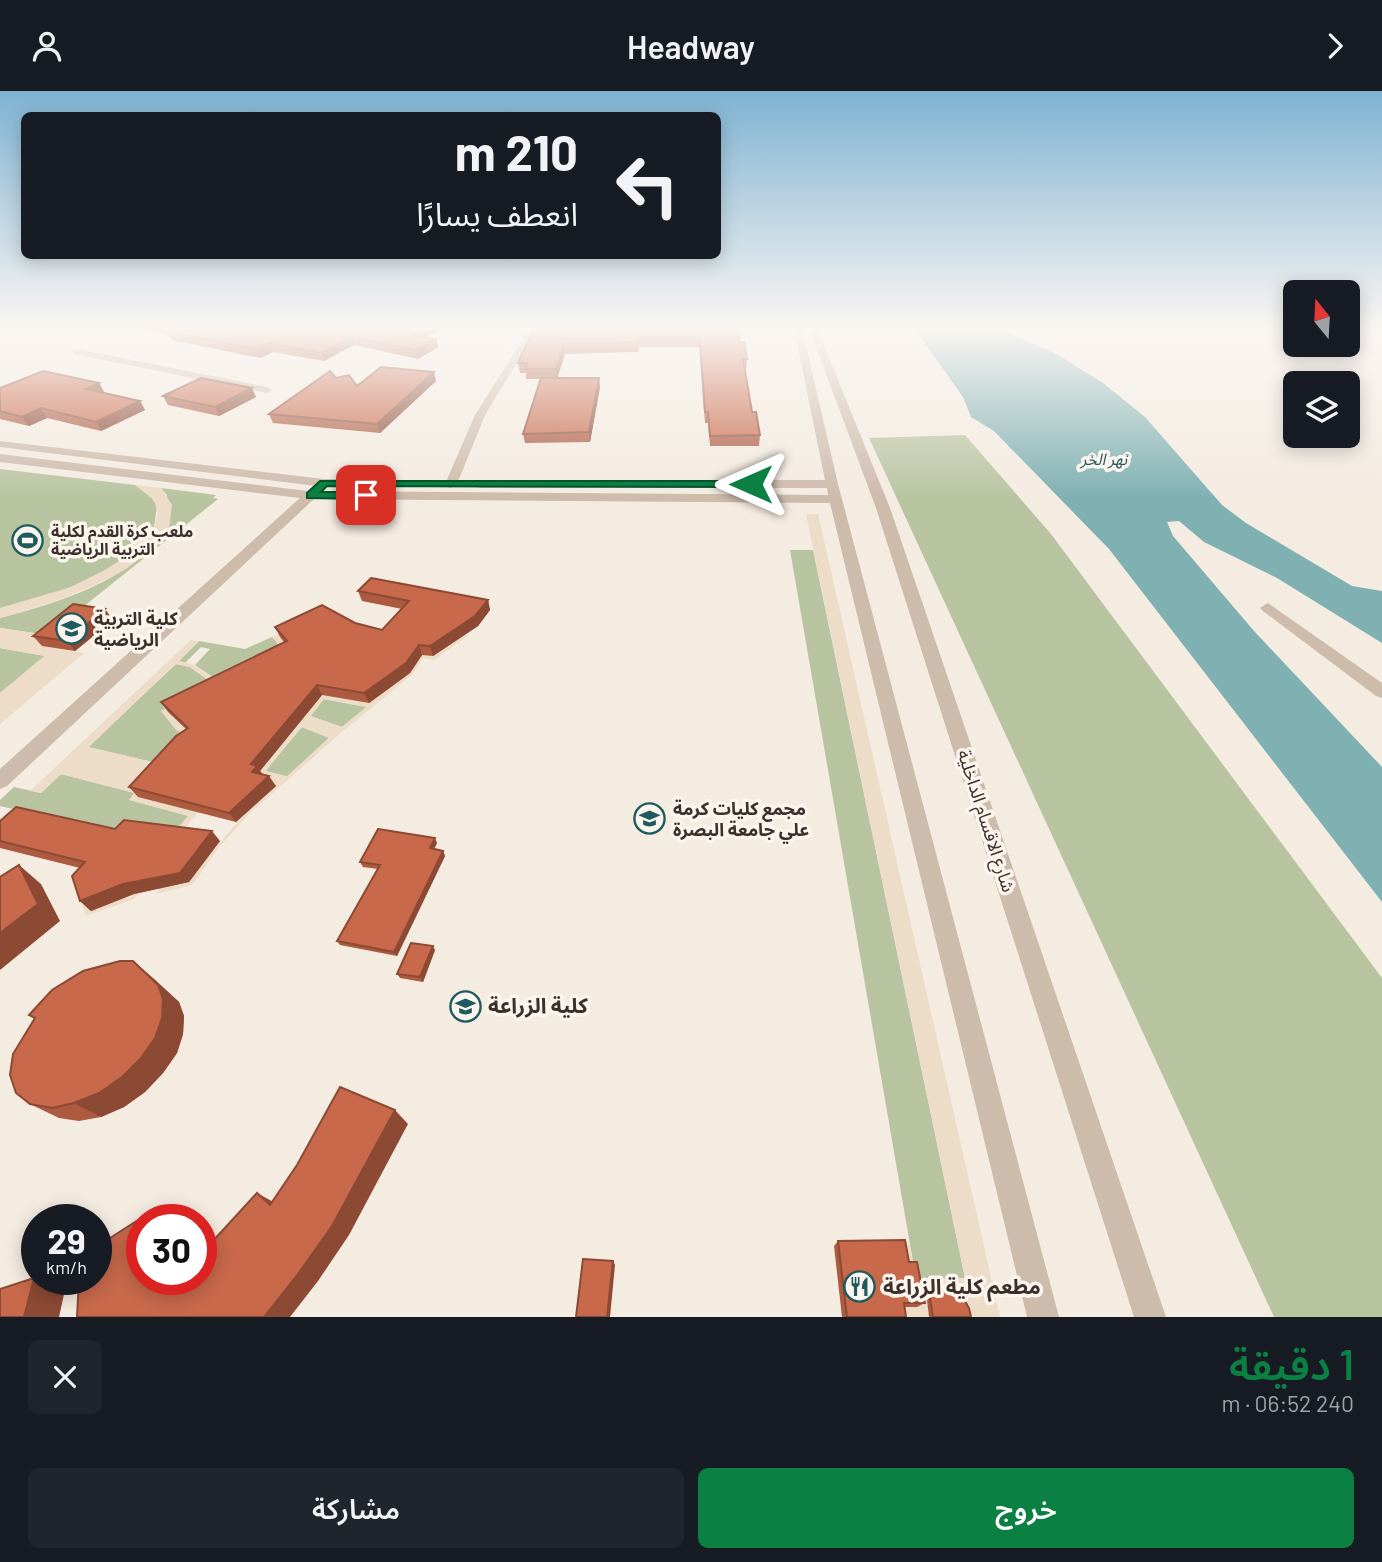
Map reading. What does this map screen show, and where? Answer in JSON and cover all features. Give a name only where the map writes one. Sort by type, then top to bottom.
[{"type":"street","points":[[243,385],[267,390]]},
{"type":"street","points":[[451,484],[480,415],[497,385]]},
{"type":"street","points":[[811,385],[834,491],[1043,1317]]},
{"type":"street","name":"شارع الاقسام الداخلية","points":[[835,385],[883,508],[1150,1317]]},
{"type":"street","points":[[0,444],[324,483],[834,491]]},
{"type":"street","points":[[0,458],[311,495],[834,491]]},
{"type":"street","points":[[0,781],[324,483]]},
{"type":"street","points":[[1268,608],[1382,692]]},
{"type":"green space","points":[[965,435],[1051,534],[1382,978],[1382,1317],[1274,1317],[869,438]]},
{"type":"green space","points":[[0,469],[135,485],[149,494],[157,506],[154,527],[147,526],[123,553],[131,553],[85,581],[52,594],[0,608]]},
{"type":"green space","points":[[161,488],[216,495],[213,498],[218,499],[48,635],[0,628],[0,618],[47,605],[92,587],[134,563],[153,547],[169,529],[167,495]]},
{"type":"green space","points":[[790,550],[813,550],[965,1278],[916,1279]]},
{"type":"green space","points":[[272,637],[280,646],[220,682],[195,665],[210,649],[201,647],[185,663],[179,661],[199,641],[245,649]]},
{"type":"green space","points":[[0,648],[45,656],[0,693]]},
{"type":"green space","points":[[176,664],[190,667],[215,685],[161,711],[189,739],[161,764],[88,747]]},
{"type":"green space","points":[[323,699],[367,707],[342,727],[310,716]]},
{"type":"green space","points":[[302,727],[330,737],[287,777],[265,771]]},
{"type":"green space","points":[[61,774],[135,793],[130,800],[189,816],[176,830],[124,834],[0,806],[0,800],[14,787],[41,793]]},
{"type":"shaded area","points":[[135,485],[161,488],[172,505],[169,529],[151,549],[126,569],[97,584],[56,601],[0,618],[0,608],[71,587],[130,554],[122,554],[137,541],[148,526],[154,527],[158,514],[154,500]]},
{"type":"shaded area","points":[[806,514],[818,514],[1000,1317],[898,1317],[897,1307],[917,1306],[899,1246],[910,1245],[916,1279],[965,1278]]},
{"type":"shaded area","points":[[331,610],[357,628],[439,636],[469,635],[434,660],[423,658],[413,674],[250,813],[220,846],[192,885],[156,894],[165,879],[151,878],[134,899],[86,916],[76,883],[117,839],[124,834],[176,830],[188,816],[129,800],[134,793],[61,774],[41,793],[30,791],[191,640],[199,641],[179,661],[195,665],[220,682],[280,646],[272,637]],"holes":[[[460,638],[433,656],[422,655],[410,673],[368,703],[328,696]],[[175,664],[190,667],[214,684],[161,711],[176,730],[189,739],[161,764],[89,747]],[[324,699],[366,707],[342,727],[311,716]],[[301,727],[329,738],[287,776],[266,771]],[[247,811],[204,862],[151,873],[132,896],[91,910],[178,836],[198,813]]]},
{"type":"shaded area","points":[[0,628],[54,636],[43,646],[84,653],[0,724],[0,693],[44,656],[0,648]]},
{"type":"water","name":"نهر الخر","points":[[955,385],[1106,385],[1145,417],[1222,505],[1246,523],[1352,586],[1382,591],[1382,643],[1277,578],[1204,542],[1179,521],[1167,522],[1173,536],[1254,631],[1382,767],[1382,902],[1109,549],[994,431],[971,417]]},
{"type":"building","points":[[7,385],[94,385],[86,389],[140,401],[96,422],[41,408],[22,417],[0,411],[0,388]]},
{"type":"building","points":[[186,385],[238,385],[252,388],[215,407],[163,396]]},
{"type":"building","points":[[310,385],[420,385],[377,424],[269,414]]},
{"type":"building","points":[[539,385],[598,385],[589,432],[523,434]]},
{"type":"building","points":[[703,385],[747,385],[752,412],[756,412],[760,435],[710,436],[708,412],[705,412]]},
{"type":"building","points":[[371,578],[488,600],[475,616],[430,646],[419,645],[406,663],[364,693],[317,685],[251,764],[257,766],[252,772],[269,776],[229,813],[129,787],[176,736],[188,728],[161,702],[287,641],[275,627],[322,605],[355,623],[382,630],[409,601],[358,591]]},
{"type":"building","points":[[73,604],[105,609],[67,641],[33,636]]},
{"type":"building","points":[[16,807],[115,829],[124,820],[212,831],[180,873],[123,884],[80,901],[72,876],[85,862],[0,841],[0,821]]},
{"type":"building","points":[[378,829],[435,838],[430,848],[443,851],[394,952],[337,941],[380,865],[360,862]]},
{"type":"building","points":[[19,865],[38,904],[0,933],[0,877]]},
{"type":"building","points":[[411,943],[433,946],[420,977],[397,974]]},
{"type":"building","points":[[120,961],[133,961],[158,985],[163,999],[162,1018],[155,1038],[141,1058],[122,1077],[99,1093],[52,1108],[30,1104],[16,1093],[10,1075],[13,1054],[35,1018],[29,1015],[52,990],[83,971]]},
{"type":"building","points":[[340,1087],[395,1110],[332,1226],[264,1317],[77,1317],[78,1295],[112,1295],[112,1237],[126,1228],[126,1295],[217,1295],[217,1237],[257,1193],[270,1205],[297,1165]]},
{"type":"building","points":[[905,1240],[909,1262],[917,1262],[925,1303],[904,1303],[906,1317],[847,1317],[838,1241]]},
{"type":"building","points":[[583,1259],[613,1261],[607,1317],[576,1317]]},
{"type":"building","points":[[21,1282],[21,1295],[30,1295],[24,1317],[0,1317],[0,1289]]},
{"type":"building","points":[[942,1289],[952,1289],[962,1296],[971,1317],[933,1317],[930,1299]]},
{"type":"place","name":"ملعب كرة القدم لكلية التربية الرياضية","points":[[28,540]]},
{"type":"place","name":"كلية التربية الرياضية","points":[[71,629]]},
{"type":"place","name":"مجمع كليات كرمة علي جامعة البصرة","points":[[650,819]]},
{"type":"place","name":"كلية الزراعة","points":[[465,1006]]},
{"type":"place","name":"مطعم كلية الزراعة","points":[[860,1287]]},
{"type":"route","points":[[366,495],[311,495],[324,483],[751,484]]}]
